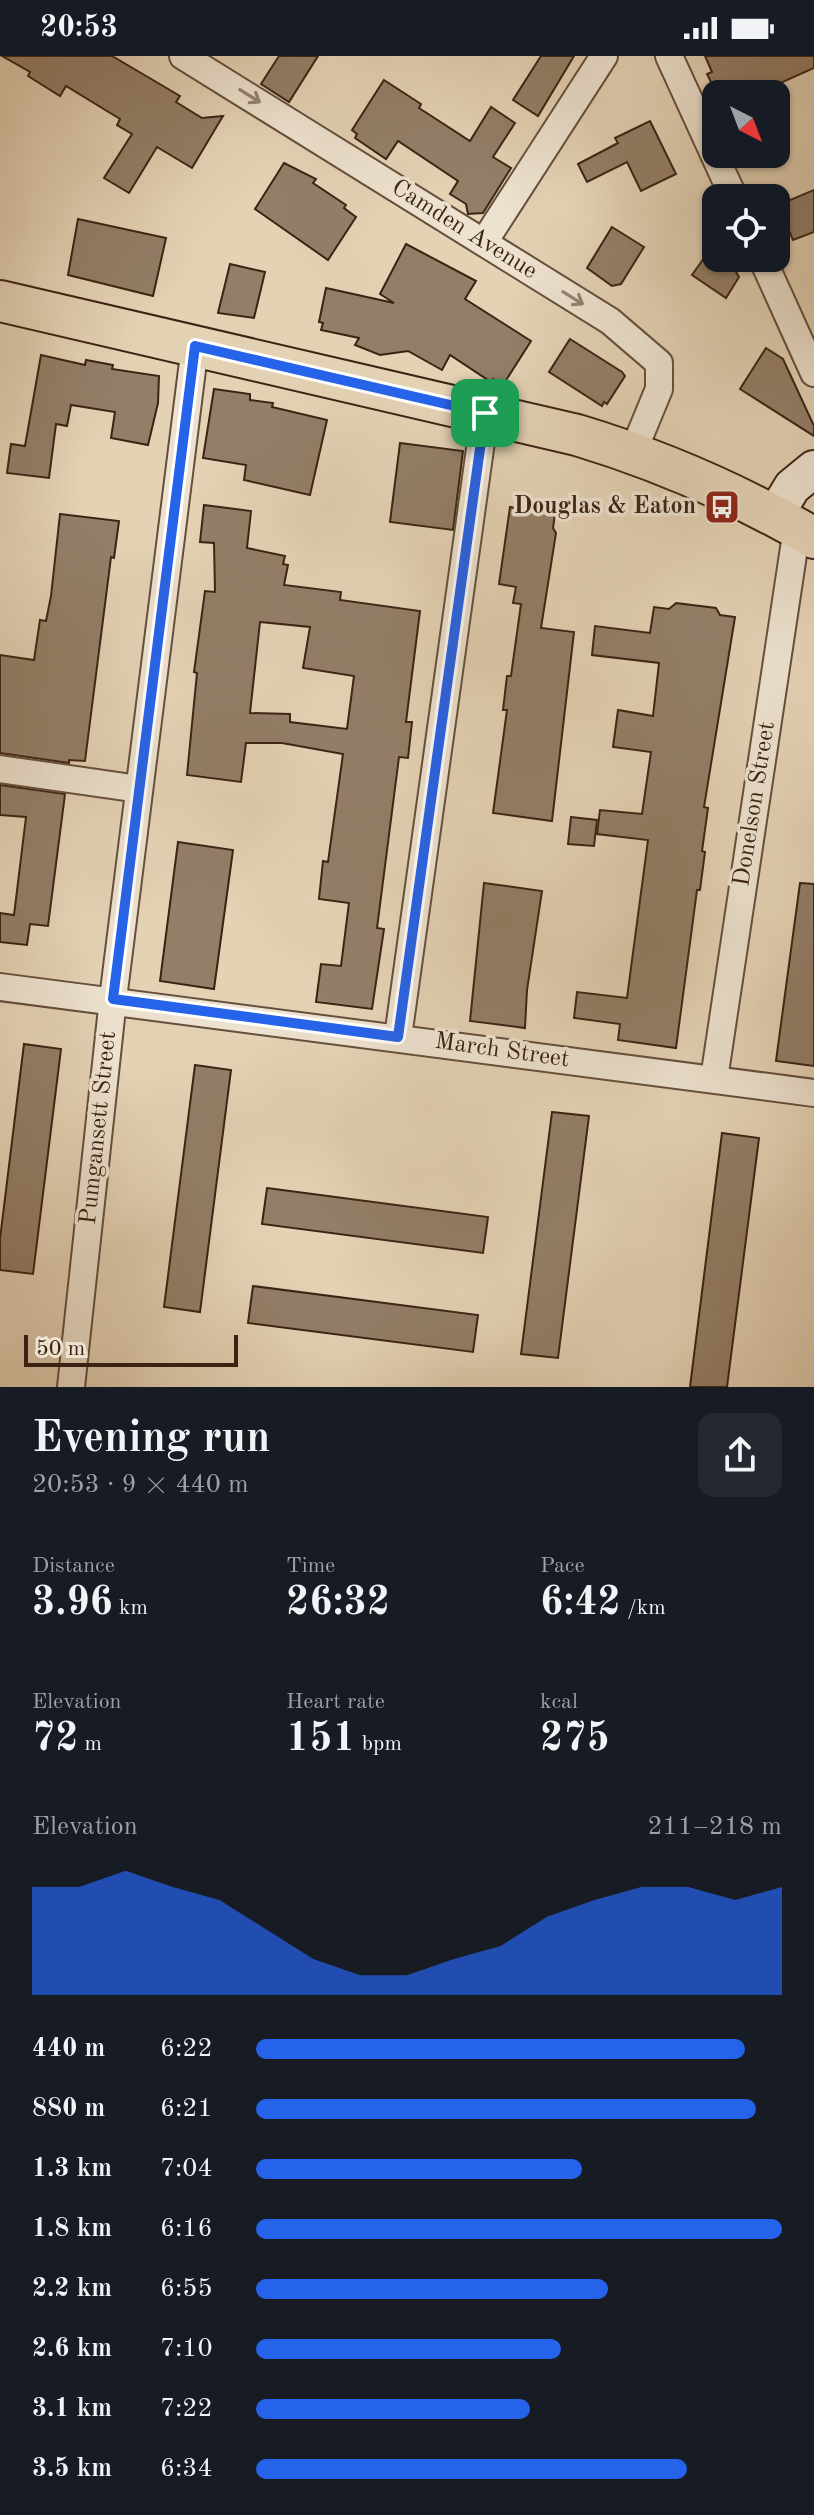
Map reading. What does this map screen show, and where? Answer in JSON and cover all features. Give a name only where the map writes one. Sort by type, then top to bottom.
[{"type":"main road","points":[[0,301],[485,413],[633,452],[795,528]]},
{"type":"street","name":"Camden Avenue","points":[[183,56],[226,67],[484,242],[610,321],[659,363],[659,389],[633,452]]},
{"type":"street","points":[[484,242],[604,56]]},
{"type":"street","points":[[669,56],[728,184]]},
{"type":"street","points":[[768,272],[814,373]]},
{"type":"street","name":"Pumgansett Street","points":[[71,1387],[113,999],[195,346]]},
{"type":"street","points":[[398,1037],[485,413]]},
{"type":"street","points":[[795,528],[792,487],[814,469]]},
{"type":"street","name":"Donelson Street","points":[[714,1079],[795,528]]},
{"type":"street","points":[[0,769],[139,789]]},
{"type":"street","name":"March Street","points":[[0,987],[113,999],[814,1093]]},
{"type":"building","points":[[2,56],[112,56],[180,96],[176,102],[202,118],[223,116],[192,168],[157,147],[129,193],[104,178],[132,134],[117,125],[120,119],[66,86],[60,96],[28,76],[30,72]]},
{"type":"building","points":[[279,56],[318,56],[289,102],[261,84]]},
{"type":"building","points":[[541,56],[574,56],[538,116],[513,100]]},
{"type":"building","points":[[705,56],[814,56],[814,68],[787,80],[710,80],[707,74],[712,72]]},
{"type":"building","points":[[384,80],[421,104],[419,108],[470,141],[491,107],[515,123],[493,157],[511,168],[483,213],[468,214],[466,204],[450,194],[458,181],[398,141],[386,159],[355,138],[357,134],[352,130]]},
{"type":"building","points":[[650,121],[676,174],[641,191],[627,162],[587,182],[578,164],[618,143],[615,138]]},
{"type":"building","points":[[284,163],[316,179],[313,183],[346,205],[344,208],[356,217],[328,260],[255,209]]},
{"type":"building","points":[[814,190],[814,232],[793,240],[790,233],[790,200]]},
{"type":"building","points":[[78,219],[166,238],[153,296],[68,275]]},
{"type":"building","points":[[612,227],[644,247],[621,284],[612,286],[587,268]]},
{"type":"building","points":[[406,244],[476,281],[465,299],[531,341],[503,385],[493,379],[491,382],[450,355],[442,370],[408,351],[380,355],[355,345],[359,338],[321,330],[323,323],[319,322],[326,288],[394,303],[380,294]]},
{"type":"building","points":[[702,261],[702,272],[736,272],[739,277],[726,298],[692,275]]},
{"type":"building","points":[[230,264],[265,272],[254,318],[218,313]]},
{"type":"building","points":[[570,339],[625,376],[607,404],[604,402],[602,406],[549,372]]},
{"type":"building","points":[[766,348],[783,359],[814,426],[814,436],[740,389]]},
{"type":"building","points":[[41,355],[85,365],[86,360],[113,365],[112,369],[159,376],[158,403],[148,445],[111,438],[115,412],[71,405],[67,426],[56,424],[49,478],[7,473],[11,444],[25,446]]},
{"type":"building","points":[[214,389],[250,394],[250,400],[273,403],[272,407],[327,420],[310,495],[244,480],[246,465],[203,458]]},
{"type":"building","points":[[400,443],[463,451],[453,530],[390,522]]},
{"type":"building","points":[[204,505],[251,511],[247,548],[285,556],[283,564],[288,565],[284,585],[341,592],[340,600],[420,611],[406,722],[412,722],[408,758],[399,757],[377,928],[384,929],[372,1009],[316,1002],[321,964],[341,966],[349,903],[319,899],[323,861],[328,862],[343,754],[282,743],[246,743],[241,782],[187,775],[197,673],[194,672],[205,591],[215,592],[214,543],[200,542]],"holes":[[[260,622],[310,627],[303,668],[354,676],[347,729],[290,722],[290,714],[250,713]]]},
{"type":"building","points":[[510,507],[555,514],[553,528],[556,533],[541,628],[574,632],[552,821],[493,813],[507,710],[503,710],[507,676],[511,676],[521,604],[513,603],[516,587],[499,584]]},
{"type":"building","points":[[60,514],[119,521],[114,558],[111,557],[85,761],[69,760],[69,763],[0,753],[0,655],[34,660],[40,620],[46,621],[51,596]]},
{"type":"building","points":[[676,603],[716,608],[720,615],[735,617],[704,807],[708,808],[702,851],[705,852],[676,1048],[618,1040],[620,1024],[574,1018],[577,992],[627,998],[648,840],[597,834],[600,810],[642,814],[651,752],[613,747],[618,710],[653,716],[659,663],[592,655],[595,626],[650,633],[654,607],[669,609]]},
{"type":"building","points":[[0,785],[65,794],[48,926],[30,924],[27,945],[0,942],[0,913],[14,915],[26,817],[0,815]]},
{"type":"building","points":[[571,817],[597,820],[594,846],[568,844]]},
{"type":"building","points":[[178,842],[233,850],[214,989],[160,981]]},
{"type":"building","points":[[484,883],[542,891],[527,990],[525,1028],[470,1021]]},
{"type":"building","points":[[800,883],[814,884],[814,1066],[776,1061]]},
{"type":"building","points":[[24,1044],[61,1049],[33,1274],[0,1270],[0,1239]]},
{"type":"building","points":[[195,1065],[231,1070],[200,1312],[164,1307]]},
{"type":"building","points":[[552,1112],[589,1116],[558,1358],[521,1354]]},
{"type":"building","points":[[722,1133],[759,1138],[727,1387],[690,1387]]},
{"type":"building","points":[[267,1188],[488,1217],[483,1253],[262,1224]]},
{"type":"building","points":[[253,1286],[478,1315],[473,1352],[248,1323]]},
{"type":"place","name":"Douglas & Eaton","points":[[722,507]]},
{"type":"route","points":[[195,346],[485,413],[398,1037],[113,999],[195,346]]}]
